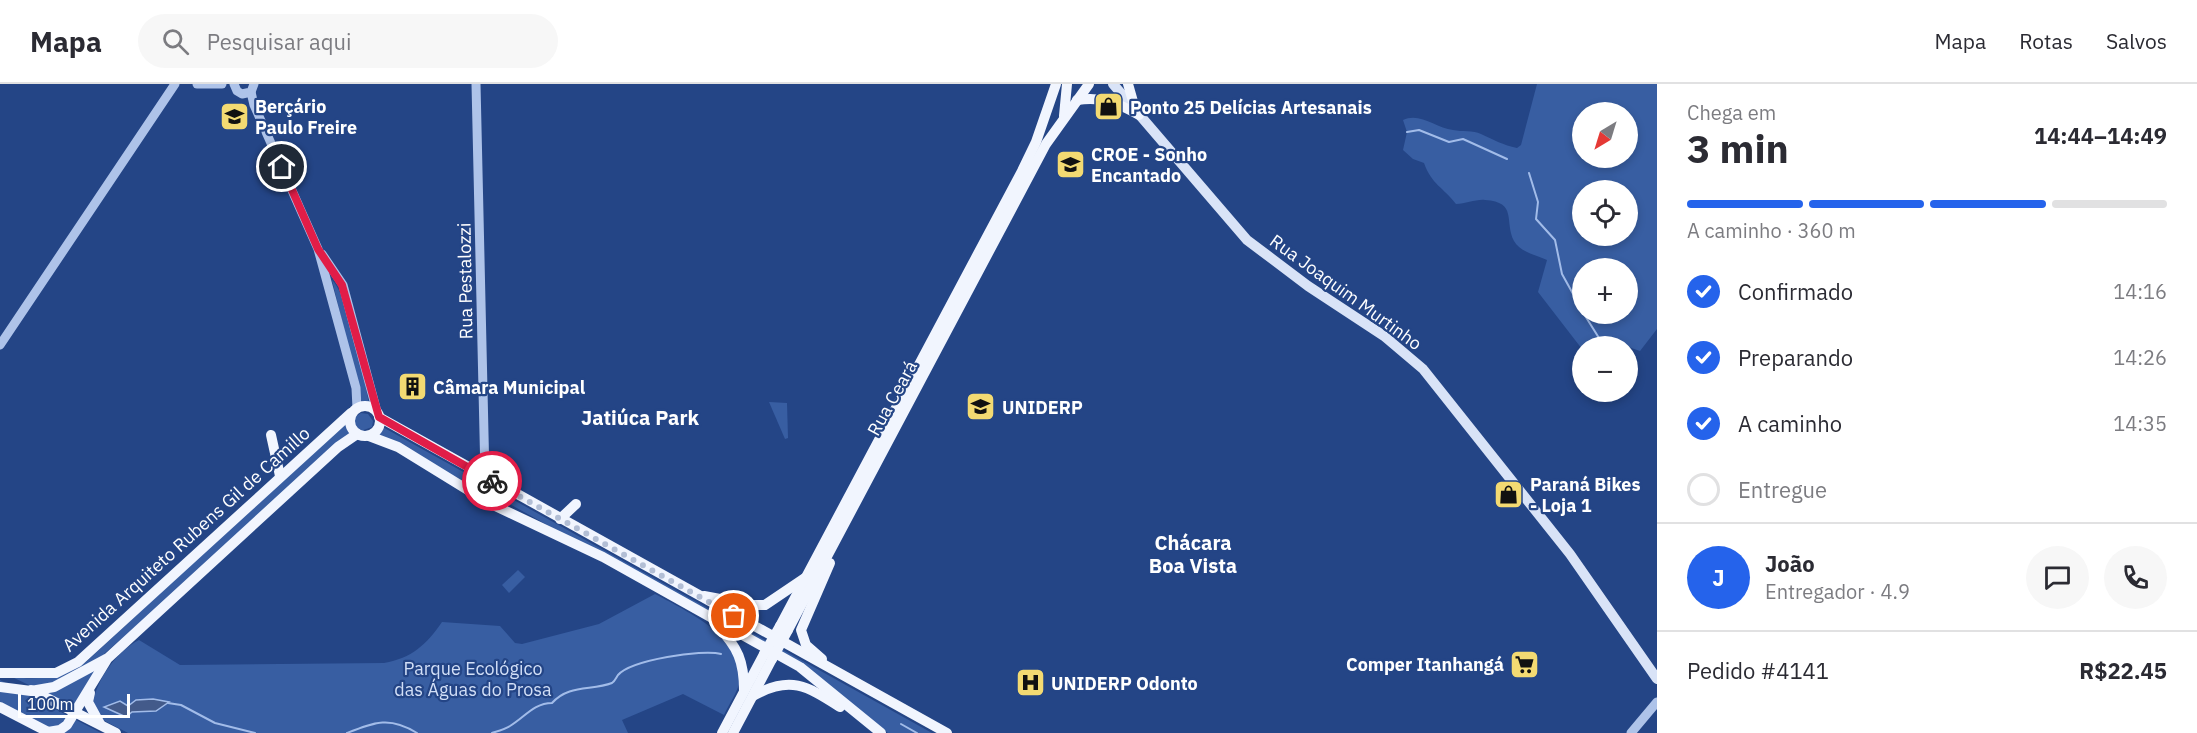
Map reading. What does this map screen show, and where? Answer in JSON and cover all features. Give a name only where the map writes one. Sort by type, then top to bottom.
[{"type":"main road","name":"Rua Ceará","points":[[784,628],[807,576],[1022,171],[1036,142],[1056,84]]},
{"type":"main road","points":[[1064,116],[1068,84]]},
{"type":"main road","name":"Rua Ceará","points":[[722,733],[748,694],[838,538],[1046,144],[1089,84]]},
{"type":"main road","name":"Rua Joaquim Murtinho","points":[[1113,84],[1247,240],[1308,286],[1384,336],[1423,369],[1570,554],[1657,679]]},
{"type":"main road","points":[[1128,84],[1138,113]]},
{"type":"main road","points":[[1077,100],[1096,97],[1138,113]]},
{"type":"main road","points":[[877,730],[800,667],[706,617],[603,557],[505,511],[398,447],[363,435],[350,425],[354,411],[372,408],[378,414],[485,477],[947,733]]},
{"type":"main road","name":"Avenida Arquiteto Rubens Gil de Camillo","points":[[0,673],[56,673],[78,662],[354,411]]},
{"type":"main road","points":[[363,435],[378,428],[378,414]]},
{"type":"main road","points":[[271,435],[280,476]]},
{"type":"main road","name":"Avenida Arquiteto Rubens Gil de Camillo","points":[[0,687],[31,691],[54,687],[108,658],[330,454],[363,435]]},
{"type":"main road","points":[[485,477],[491,494],[505,511]]},
{"type":"main road","points":[[560,519],[576,504]]},
{"type":"main road","points":[[838,538],[823,582],[805,616],[801,630],[802,638],[815,654],[859,685]]},
{"type":"main road","points":[[693,593],[752,605],[765,605],[807,576]]},
{"type":"main road","points":[[706,617],[733,642],[740,654],[748,694],[785,684],[808,687],[877,730]]},
{"type":"main road","points":[[0,707],[49,733],[64,728],[108,658]]},
{"type":"main road","points":[[0,673],[31,691],[117,733]]},
{"type":"main road","points":[[94,682],[88,702],[100,725]]},
{"type":"main road","name":"Rua Ceará","points":[[733,733],[748,694]]},
{"type":"street","points":[[0,345],[175,84]]},
{"type":"street","points":[[197,84],[218,84],[244,89],[254,105],[318,249],[356,388],[354,411]]},
{"type":"street","name":"Rua Pestalozzi","points":[[476,84],[485,477]]},
{"type":"street","points":[[318,249],[342,285],[378,414]]},
{"type":"street","points":[[1631,733],[1657,702]]},
{"type":"green space","points":[[1537,84],[1657,84],[1657,329],[1640,351],[1638,350],[1638,336],[1572,336],[1538,292],[1547,260],[1524,251],[1517,245],[1511,234],[1508,214],[1502,205],[1482,200],[1456,204],[1434,181],[1424,163],[1413,159],[1403,150],[1407,132],[1403,120],[1422,119],[1447,129],[1478,133],[1517,148],[1521,145]]},
{"type":"green space","points":[[332,280],[350,320],[370,407],[363,404],[361,399]]},
{"type":"green space","points":[[769,402],[787,403],[788,438],[785,439]]},
{"type":"green space","points":[[361,413],[368,414],[373,421],[372,427],[361,431],[105,653],[75,707],[10,676],[49,677],[86,662],[302,462],[344,424]]},
{"type":"green space","points":[[379,425],[932,733],[888,733],[815,674],[506,502],[478,492],[420,455],[375,433]]},
{"type":"green space","points":[[518,570],[525,577],[509,593],[502,585]]},
{"type":"green space","name":"Parque Ecológico das Águas do Prosa","points":[[655,594],[713,628],[736,653],[741,667],[740,681],[724,715],[683,694],[622,720],[628,733],[128,733],[101,719],[93,704],[98,685],[109,667],[123,651],[139,640],[180,665],[384,663],[403,658],[418,649],[442,622],[500,626],[515,643],[522,644],[599,624]]},
{"type":"green space","points":[[0,680],[101,733],[58,733],[0,703]]},
{"type":"shaded area","points":[[153,699],[169,702],[156,711],[132,712],[126,717],[104,707],[120,701],[128,706],[136,700]]},
{"type":"waterway","points":[[1407,132],[1419,130],[1449,142],[1463,139],[1507,159]]},
{"type":"waterway","points":[[1529,173],[1538,202],[1536,219],[1555,240],[1562,274],[1572,292]]},
{"type":"waterway","points":[[1590,324],[1598,336]]},
{"type":"waterway","points":[[492,733],[508,727],[540,705],[552,703],[566,693],[612,683],[625,670],[651,660],[683,654],[721,654]]},
{"type":"waterway","points":[[168,703],[181,705],[215,723],[255,733]]},
{"type":"waterway","points":[[347,733],[382,722],[399,724],[417,733]]},
{"type":"waterway","points":[[901,724],[917,733]]},
{"type":"way so far","points":[[492,481],[734,616]]},
{"type":"place","name":"Ponto 25 Delícias Artesanais","points":[[1109,107]]},
{"type":"place","name":"Berçário Paulo Freire","points":[[234,116]]},
{"type":"place","name":"CROE - Sonho Encantado","points":[[1070,164]]},
{"type":"place","name":"Câmara Municipal","points":[[412,387]]},
{"type":"place","name":"UNIDERP","points":[[981,407]]},
{"type":"place","name":"Paraná Bikes - Loja 1","points":[[1509,494]]},
{"type":"place","name":"Comper Itanhangá","points":[[1525,664]]},
{"type":"place","name":"UNIDERP Odonto","points":[[1030,683]]},
{"type":"district","name":"Jatiúca Park","points":[[640,417]]},
{"type":"district","name":"Chácara Boa Vista","points":[[1193,554]]},
{"type":"route","points":[[282,167],[318,249],[342,285],[352,312],[379,417],[492,481]]}]
